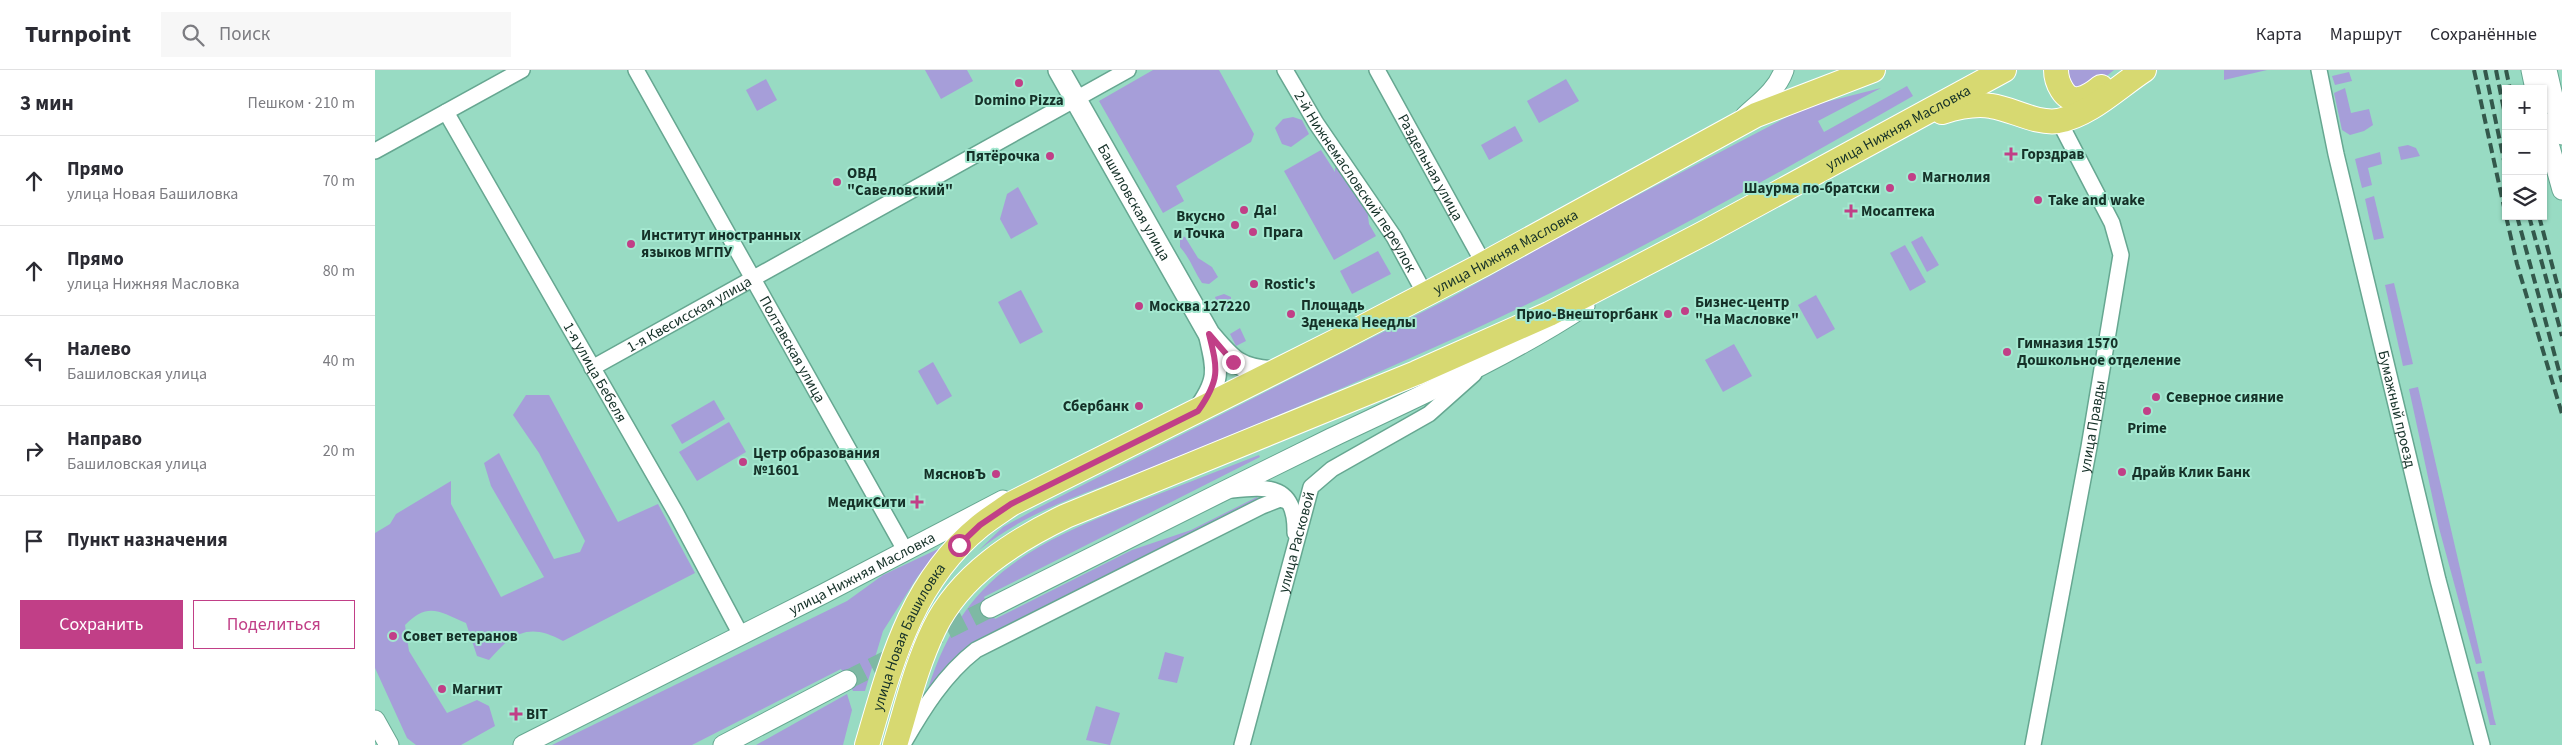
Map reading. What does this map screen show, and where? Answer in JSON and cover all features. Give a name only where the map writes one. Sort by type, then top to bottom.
[{"type":"main road","name":"Башиловская улица","points":[[1059,70],[1209,334],[1233,362],[1241,367],[1273,372]]},
{"type":"main road","points":[[1756,115],[1821,70]]},
{"type":"main road","name":"улица Нижняя Масловка","points":[[1067,474],[1198,411],[1484,264],[1756,115],[1873,70]]},
{"type":"main road","name":"улица Нижняя Масловка","points":[[895,745],[922,656],[935,627],[954,598],[971,580],[1012,546],[1034,532],[1066,516],[1485,343],[1633,271],[2004,70]]},
{"type":"main road","points":[[2056,70],[2062,90],[2075,100],[2136,72]]},
{"type":"main road","points":[[1887,133],[1934,114],[1977,104],[1993,106],[2048,121],[2059,120],[2087,109],[2136,72]]},
{"type":"main road","name":"Башиловская улица","points":[[1198,411],[1211,393],[1217,375],[1209,334]]},
{"type":"main road","name":"улица Новая Башиловка","points":[[867,745],[896,649],[910,617],[941,565],[980,525],[1011,504],[1067,474]]},
{"type":"street","points":[[375,151],[522,70]]},
{"type":"street","name":"Полтавская улица","points":[[636,70],[905,550]]},
{"type":"street","name":"1-я Квесисская улица","points":[[592,368],[1128,70]]},
{"type":"street","name":"2-й Нижнемасловский переулок","points":[[1285,70],[1315,123],[1394,237],[1425,294]]},
{"type":"street","name":"Раздельная улица","points":[[1377,70],[1484,264]]},
{"type":"street","points":[[1731,128],[1767,97],[1777,85],[1784,70]]},
{"type":"street","name":"Бумажный проезд","points":[[2319,70],[2340,172],[2431,551],[2482,745]]},
{"type":"street","points":[[2531,70],[2534,85]]},
{"type":"street","points":[[2547,70],[2562,135]]},
{"type":"street","name":"1-я улица Бебеля","points":[[446,112],[682,523],[741,635]]},
{"type":"street","name":"улица Правды","points":[[2033,745],[2091,437],[2121,255],[2112,223],[2059,120]]},
{"type":"street","points":[[2545,130],[2562,190]]},
{"type":"street","name":"улица Нижняя Масловка","points":[[990,608],[1223,491],[1484,365],[1554,326],[1633,271]]},
{"type":"street","name":"улица Расковой","points":[[1242,745],[1311,487],[1318,479],[1429,414],[1484,365]]},
{"type":"street","name":"улица Нижняя Масловка","points":[[525,744],[1013,495],[1067,474]]},
{"type":"street","name":"улица Нижняя Масловка","points":[[1223,491],[1270,488],[1278,491],[1287,501]]},
{"type":"street","points":[[902,745],[921,712],[949,675],[976,650],[1280,499],[1287,501],[1294,518],[1294,547]]},
{"type":"street","points":[[723,745],[847,680]]},
{"type":"street","points":[[375,720],[389,745]]},
{"type":"shaded area","points":[[925,70],[967,70],[973,81],[941,99]]},
{"type":"shaded area","points":[[1153,70],[1219,70],[1254,134],[1251,142],[1176,186],[1184,201],[1163,213],[1099,101]]},
{"type":"shaded area","points":[[2064,70],[2114,70],[2093,87],[2074,92]]},
{"type":"shaded area","points":[[2224,70],[2267,70],[2224,80]]},
{"type":"shaded area","points":[[2349,72],[2352,81],[2335,85],[2332,76]]},
{"type":"shaded area","points":[[766,79],[777,100],[757,111],[746,90]]},
{"type":"shaded area","points":[[1566,79],[1579,101],[1539,123],[1527,101]]},
{"type":"shaded area","points":[[1907,86],[1913,96],[1789,167],[1600,268],[1471,331],[1375,374],[1041,512],[998,536],[978,551],[1003,527],[1452,297],[1533,252],[1533,248],[1613,203],[1621,204],[1806,107],[1881,88],[1818,121],[1824,132]]},
{"type":"shaded area","points":[[2345,88],[2351,113],[2369,109],[2373,125],[2364,131],[2350,135],[2342,130],[2334,93]]},
{"type":"shaded area","points":[[1293,117],[1302,120],[1309,134],[1291,147],[1282,144],[1275,128],[1283,119]]},
{"type":"shaded area","points":[[1515,126],[1523,141],[1489,160],[1481,145]]},
{"type":"shaded area","points":[[2408,145],[2416,148],[2420,156],[2401,160],[2398,147]]},
{"type":"shaded area","points":[[1321,150],[1335,172],[1335,168],[1340,165],[1367,207],[1369,224],[1376,236],[1334,260],[1284,171]]},
{"type":"shaded area","points":[[2380,152],[2382,164],[2368,168],[2372,185],[2362,188],[2355,159]]},
{"type":"shaded area","points":[[1018,187],[1038,224],[1011,239],[1000,219],[1007,194]]},
{"type":"shaded area","points":[[2374,196],[2384,238],[2374,240],[2365,199]]},
{"type":"shaded area","points":[[1180,236],[1185,237],[1198,258],[1212,267],[1218,277],[1209,284],[1202,283],[1180,247]]},
{"type":"shaded area","points":[[1922,236],[1939,265],[1927,272],[1911,242]]},
{"type":"shaded area","points":[[1905,245],[1926,282],[1910,291],[1890,253]]},
{"type":"shaded area","points":[[1378,251],[1391,274],[1352,294],[1340,271]]},
{"type":"shaded area","points":[[2394,283],[2413,364],[2403,366],[2385,285]]},
{"type":"shaded area","points":[[1021,290],[1043,332],[1020,344],[998,302]]},
{"type":"shaded area","points":[[1224,294],[1231,297],[1231,307],[1224,310],[1217,303],[1215,297]]},
{"type":"shaded area","points":[[1816,295],[1835,329],[1817,339],[1798,305]]},
{"type":"shaded area","points":[[1240,328],[1246,341],[1236,346],[1230,334]]},
{"type":"shaded area","points":[[1734,344],[1752,376],[1723,392],[1705,360]]},
{"type":"shaded area","points":[[933,362],[952,396],[937,405],[918,371]]},
{"type":"shaded area","points":[[2418,387],[2482,663],[2476,664],[2439,528],[2409,389]]},
{"type":"shaded area","points":[[526,395],[549,395],[618,522],[658,504],[695,573],[563,641],[540,632],[522,633],[505,643],[489,660],[477,656],[466,623],[441,612],[428,611],[421,613],[405,625],[409,651],[447,713],[477,700],[489,706],[495,726],[461,745],[416,745],[407,738],[375,668],[375,533],[390,524],[396,514],[451,481],[451,504],[501,597],[544,577],[491,486],[484,463],[499,453],[554,559],[580,552],[585,541],[539,453],[513,415]]},
{"type":"shaded area","points":[[714,400],[725,419],[682,444],[671,425]]},
{"type":"shaded area","points":[[729,422],[746,452],[697,481],[679,452]]},
{"type":"shaded area","points":[[1259,455],[1260,457],[984,597],[995,619],[1132,550],[1191,530],[1257,497],[1258,499],[982,639],[952,661],[928,689],[942,651],[960,620],[980,593],[1003,571],[1030,552],[1092,521]]},
{"type":"shaded area","points":[[938,549],[939,551],[918,576],[883,631],[865,691],[853,691],[841,669],[692,745],[552,745],[847,601],[883,575]]},
{"type":"shaded area","points":[[1165,652],[1184,657],[1177,683],[1158,679]]},
{"type":"shaded area","points":[[2484,671],[2496,725],[2490,725],[2477,672]]},
{"type":"shaded area","points":[[847,694],[852,710],[843,745],[756,745]]},
{"type":"shaded area","points":[[1096,706],[1120,713],[1110,745],[1086,740]]},
{"type":"tunnel","points":[[847,680],[990,608]]},
{"type":"railway","points":[[2474,70],[2502,198]]},
{"type":"railway","points":[[2485,70],[2502,151]]},
{"type":"railway","points":[[2496,70],[2502,100]]},
{"type":"railway","points":[[2506,70],[2509,85]]},
{"type":"railway","points":[[2507,220],[2517,264],[2562,414]]},
{"type":"railway","points":[[2518,220],[2562,382]]},
{"type":"railway","points":[[2530,220],[2562,336]]},
{"type":"railway","points":[[2540,220],[2562,302]]},
{"type":"place","name":"Domino Pizza","points":[[1019,83]]},
{"type":"place","name":"Горздрав","points":[[2011,154]]},
{"type":"place","name":"Пятёрочка","points":[[1050,156]]},
{"type":"place","name":"Магнолия","points":[[1912,177]]},
{"type":"place","name":"ОВД \"Савеловский\"","points":[[837,182]]},
{"type":"place","name":"Шаурма по-братски","points":[[1890,188]]},
{"type":"place","name":"Take and wake","points":[[2038,200]]},
{"type":"place","name":"Да!","points":[[1244,210]]},
{"type":"place","name":"Мосаптека","points":[[1851,211]]},
{"type":"place","name":"Вкусно и Точка","points":[[1235,225]]},
{"type":"place","name":"Прага","points":[[1253,232]]},
{"type":"place","name":"Институт иностранных языков МГПУ","points":[[631,244]]},
{"type":"place","name":"Rostic's","points":[[1254,284]]},
{"type":"place","name":"Москва 127220","points":[[1139,306]]},
{"type":"place","name":"Бизнес-центр \"На Масловке\"","points":[[1685,311]]},
{"type":"place","name":"Площадь Зденека Неедлы","points":[[1291,314]]},
{"type":"place","name":"Прио-Внешторгбанк","points":[[1668,314]]},
{"type":"place","name":"Гимназия 1570 Дошкольное отделение","points":[[2007,352]]},
{"type":"place","name":"Северное сияние","points":[[2156,397]]},
{"type":"place","name":"Сбербанк","points":[[1139,406]]},
{"type":"place","name":"Prime","points":[[2147,411]]},
{"type":"place","name":"Цетр образования №1601","points":[[743,462]]},
{"type":"place","name":"Драйв Клик Банк","points":[[2122,472]]},
{"type":"place","name":"МясновЪ","points":[[996,474]]},
{"type":"place","name":"МедикСити","points":[[917,502]]},
{"type":"place","name":"Совет ветеранов","points":[[393,636]]},
{"type":"place","name":"Магнит","points":[[442,689]]},
{"type":"place","name":"BIT","points":[[516,714]]},
{"type":"route","points":[[959,545],[980,525],[1011,504],[1067,474],[1198,411],[1211,393],[1217,375],[1209,334],[1233,362]]}]
